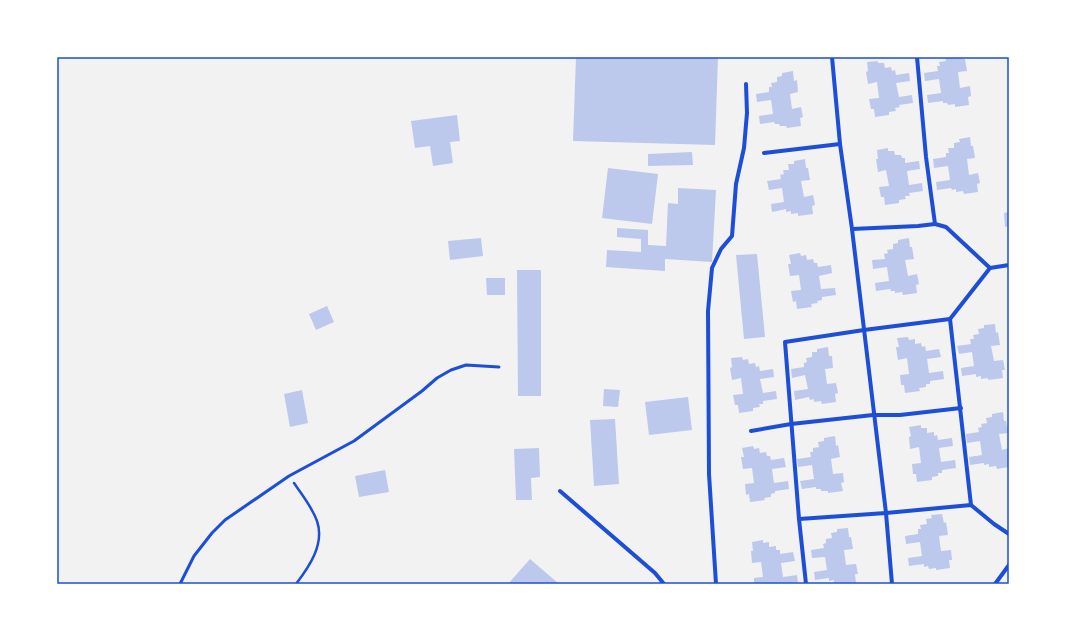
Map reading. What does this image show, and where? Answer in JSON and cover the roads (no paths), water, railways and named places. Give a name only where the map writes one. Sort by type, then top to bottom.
[{"type":"street","points":[[832,57],[840,144],[852,228],[873,415],[886,513],[892,584]]},
{"type":"street","points":[[917,57],[926,157],[935,224]]},
{"type":"street","points":[[716,584],[709,474],[708,311],[712,268],[721,249],[732,236],[736,184],[744,148],[747,113],[746,84]]},
{"type":"street","points":[[764,153],[840,144]]},
{"type":"street","points":[[852,228],[935,224],[946,227],[990,268]]},
{"type":"street","points":[[806,584],[799,519],[785,342],[950,319],[990,268],[1009,265]]},
{"type":"street","points":[[950,319],[971,505],[1009,534]]},
{"type":"street","points":[[751,431],[791,424],[873,415],[900,415],[961,408]]},
{"type":"street","points":[[560,491],[655,572],[664,584]]},
{"type":"street","points":[[799,519],[971,505]]},
{"type":"street","points":[[995,584],[1009,565]]},
{"type":"lane","points":[[180,584],[194,556],[212,533],[226,520],[289,476],[354,441],[422,391],[437,378],[451,370],[466,365],[499,367]]}]
